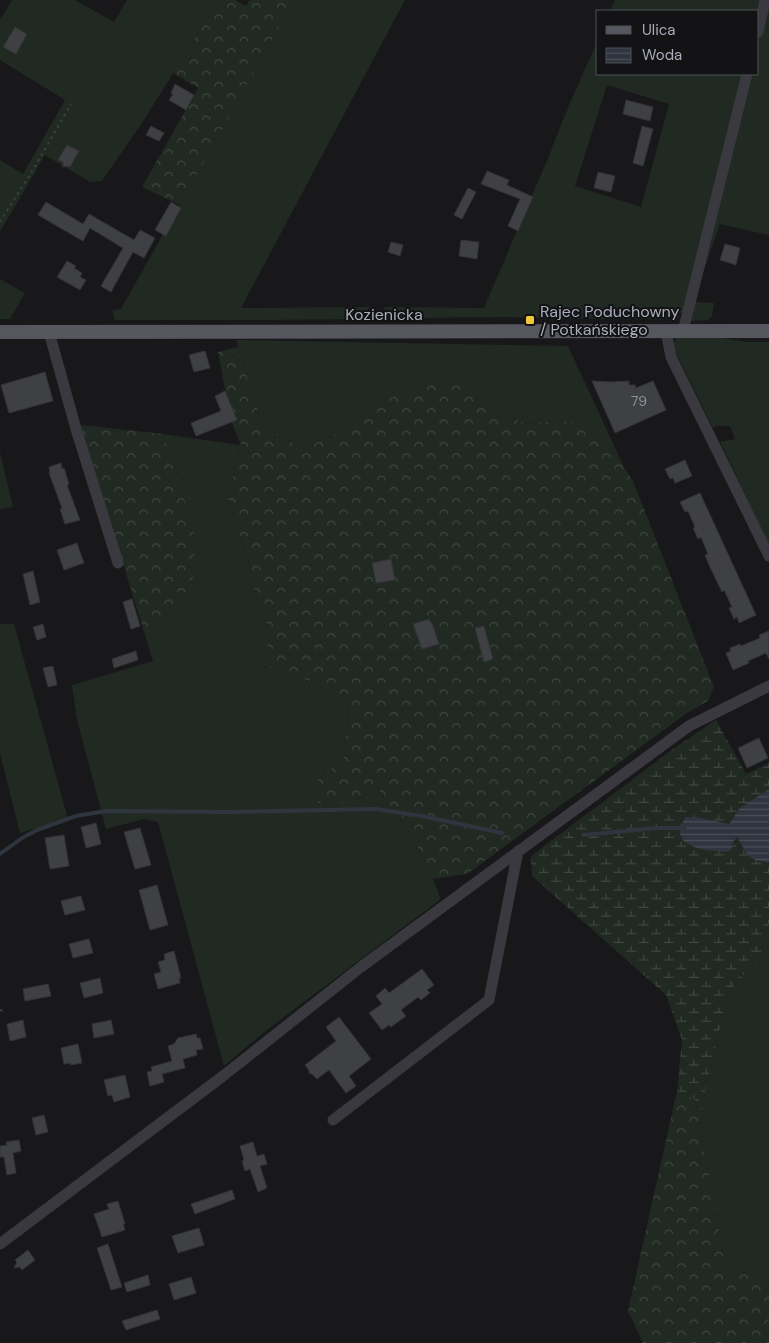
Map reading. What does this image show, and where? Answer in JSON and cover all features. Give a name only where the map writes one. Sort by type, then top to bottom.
[{"type":"main road","name":"Kozienicka","points":[[0,332],[769,331]]},
{"type":"street","points":[[759,28],[766,0]]},
{"type":"street","points":[[684,331],[747,75]]},
{"type":"street","points":[[666,331],[671,357],[769,556]]},
{"type":"street","points":[[49,332],[76,428],[118,563]]},
{"type":"street","points":[[0,1244],[223,1076],[362,967],[688,726],[769,686]]},
{"type":"street","points":[[333,1120],[489,1000],[518,851]]},
{"type":"path","points":[[0,222],[71,104]]},
{"type":"path","points":[[0,1010],[6,1011]]},
{"type":"green space","points":[[12,0],[75,0],[114,22],[127,0],[219,0],[144,120],[102,181],[90,182],[45,155],[0,232],[0,160],[23,174],[65,100],[0,60],[0,20]]},
{"type":"green space","points":[[219,0],[235,0],[246,6],[250,0],[294,0],[180,205],[142,187],[198,88],[173,73]]},
{"type":"green space","points":[[294,0],[405,0],[241,308],[369,307],[365,319],[115,320],[112,310],[121,309]]},
{"type":"green space","points":[[615,0],[769,0],[769,235],[720,224],[693,302],[714,303],[712,316],[708,320],[691,321],[687,313],[679,313],[678,319],[461,317],[382,319],[385,307],[484,308],[596,44],[596,75],[759,75],[759,10],[610,10]],"holes":[[[607,85],[669,104],[641,207],[575,186]]]},
{"type":"green space","points":[[0,279],[25,293],[10,319],[0,319]]},
{"type":"green space","points":[[677,337],[769,342],[769,545],[720,442],[735,439],[730,426],[716,426],[713,428],[675,351],[673,345]]},
{"type":"green space","points":[[236,340],[568,346],[624,467],[608,443],[560,421],[524,423],[477,404],[388,399],[333,435],[303,449],[262,424]]},
{"type":"green space","points":[[238,347],[262,424],[303,449],[333,435],[388,399],[442,379],[477,384],[477,404],[524,423],[560,421],[592,426],[608,443],[633,481],[714,687],[708,701],[687,713],[467,874],[433,879],[413,838],[377,787],[354,802],[318,803],[318,780],[344,758],[349,706],[319,685],[288,672],[259,665],[274,631],[261,617],[247,554],[228,498],[241,445],[231,421],[218,352]]},
{"type":"green space","points":[[80,425],[241,445],[228,498],[247,554],[261,617],[275,631],[259,665],[288,672],[319,685],[349,706],[344,758],[318,780],[354,802],[377,787],[413,838],[441,899],[268,1029],[224,1066],[158,822],[144,819],[106,829],[77,720],[72,685],[153,661]]},
{"type":"green space","points":[[80,425],[163,434],[193,527],[195,574],[183,596],[145,633]]},
{"type":"green space","points":[[0,452],[13,507],[0,509]]},
{"type":"green space","points":[[0,624],[14,624],[68,819],[20,833],[0,753]]},
{"type":"green space","points":[[716,720],[746,774],[769,763],[769,923],[759,962],[745,973],[727,995],[705,1093],[700,1127],[695,1099],[677,1091],[682,1040],[666,995],[532,876],[531,856],[673,749]]},
{"type":"green space","points":[[769,923],[769,1287],[758,1276],[726,1268],[700,1127],[705,1093],[727,995],[745,973],[759,962]]},
{"type":"green space","points":[[677,1091],[695,1099],[726,1268],[758,1276],[769,1287],[769,1343],[643,1343],[628,1311]]},
{"type":"water","points":[[769,789],[769,862],[751,858],[737,837],[733,842],[731,851],[726,852],[696,848],[681,837],[680,829],[685,817],[695,817],[729,824],[740,808]]},
{"type":"building","points":[[15,27],[27,34],[16,54],[3,47]]},
{"type":"building","points":[[175,84],[194,95],[186,110],[169,100],[173,94],[171,93]]},
{"type":"building","points":[[626,100],[653,107],[650,121],[623,114]]},
{"type":"building","points":[[151,126],[164,133],[159,141],[146,135]]},
{"type":"building","points":[[642,126],[653,129],[643,166],[633,163]]},
{"type":"building","points":[[67,145],[79,151],[70,167],[63,167],[63,162],[58,160]]},
{"type":"building","points":[[487,171],[509,180],[507,185],[533,197],[518,231],[508,226],[520,199],[481,184]]},
{"type":"building","points":[[598,172],[615,176],[611,192],[594,188]]},
{"type":"building","points":[[468,188],[476,192],[462,219],[454,215]]},
{"type":"building","points":[[46,202],[83,224],[89,214],[134,240],[140,230],[155,238],[144,258],[133,252],[111,292],[101,286],[123,248],[90,228],[83,241],[38,215]]},
{"type":"building","points":[[171,202],[181,208],[166,236],[155,230]]},
{"type":"building","points":[[461,240],[479,242],[477,259],[459,256]]},
{"type":"building","points":[[391,242],[403,245],[400,256],[388,252]]},
{"type":"building","points":[[725,244],[740,248],[736,265],[720,260]]},
{"type":"building","points":[[67,261],[76,266],[74,268],[82,273],[80,277],[86,280],[80,290],[57,277]]},
{"type":"building","points":[[205,351],[210,368],[194,372],[189,355]]},
{"type":"building","points":[[45,372],[53,401],[9,413],[1,385]]},
{"type":"building","points":[[592,381],[629,381],[629,385],[635,385],[636,388],[653,381],[666,410],[615,433]]},
{"type":"building","points":[[225,391],[237,420],[196,436],[191,423],[221,411],[215,396]]},
{"type":"building","points":[[685,460],[692,476],[675,483],[673,478],[670,479],[665,469]]},
{"type":"building","points":[[61,463],[80,520],[65,524],[60,509],[62,508],[49,473],[49,467]]},
{"type":"building","points":[[700,493],[756,615],[739,623],[737,617],[734,619],[729,608],[732,607],[724,590],[722,592],[709,565],[705,555],[708,554],[701,537],[698,539],[688,511],[685,512],[680,502]]},
{"type":"building","points":[[77,543],[84,563],[64,570],[57,550]]},
{"type":"building","points":[[391,559],[395,580],[376,583],[372,563]]},
{"type":"building","points":[[33,571],[40,602],[30,605],[23,574]]},
{"type":"building","points":[[132,599],[140,626],[131,629],[123,602]]},
{"type":"building","points":[[429,619],[439,644],[422,649],[413,624]]},
{"type":"building","points":[[43,624],[46,637],[37,640],[33,627]]},
{"type":"building","points":[[484,626],[493,659],[484,662],[475,628]]},
{"type":"building","points":[[769,631],[769,659],[766,653],[733,670],[726,653],[731,651],[730,648],[740,644],[741,646],[760,638],[759,635]]},
{"type":"building","points":[[136,651],[138,660],[114,668],[112,659]]},
{"type":"building","points":[[53,666],[57,685],[48,687],[43,668]]},
{"type":"building","points":[[759,738],[768,758],[747,768],[738,748]]},
{"type":"building","points":[[96,823],[101,844],[86,848],[81,827]]},
{"type":"building","points":[[140,828],[151,865],[135,869],[124,832]]},
{"type":"building","points":[[64,835],[69,866],[50,869],[45,838]]},
{"type":"building","points":[[157,885],[168,925],[150,930],[139,890]]},
{"type":"building","points":[[81,896],[85,910],[65,915],[61,901]]},
{"type":"building","points":[[89,939],[93,953],[73,958],[69,944]]},
{"type":"building","points":[[174,951],[181,978],[179,978],[180,983],[158,989],[154,974],[161,972],[158,962],[165,960],[164,954]]},
{"type":"building","points":[[422,969],[434,985],[427,990],[430,993],[421,1000],[418,997],[401,1010],[406,1016],[391,1027],[389,1025],[382,1030],[369,1013],[382,1004],[376,996],[385,988],[389,993]]},
{"type":"building","points":[[100,978],[103,993],[84,998],[80,983]]},
{"type":"building","points":[[48,984],[51,996],[25,1001],[23,989]]},
{"type":"building","points":[[339,1017],[371,1059],[349,1076],[356,1086],[346,1093],[329,1070],[317,1079],[309,1073],[305,1065],[336,1041],[326,1027]]},
{"type":"building","points":[[23,1020],[26,1037],[10,1041],[7,1024]]},
{"type":"building","points":[[111,1020],[114,1034],[94,1038],[92,1024]]},
{"type":"building","points":[[196,1034],[197,1038],[200,1038],[203,1049],[196,1050],[197,1055],[183,1059],[185,1068],[162,1074],[164,1082],[150,1086],[147,1072],[152,1071],[151,1067],[172,1061],[168,1046],[174,1044],[178,1038]]},
{"type":"building","points":[[78,1044],[82,1063],[64,1064],[61,1048]]},
{"type":"building","points":[[125,1075],[130,1097],[114,1102],[112,1095],[108,1096],[104,1080]]},
{"type":"building","points":[[44,1115],[48,1132],[36,1135],[32,1118]]},
{"type":"building","points":[[19,1140],[21,1151],[13,1153],[16,1173],[7,1175],[4,1157],[0,1157],[0,1146],[7,1145],[6,1142]]},
{"type":"building","points":[[253,1142],[257,1156],[264,1154],[267,1164],[260,1166],[267,1188],[258,1192],[250,1169],[245,1171],[240,1146]]},
{"type":"building","points":[[232,1190],[235,1199],[195,1214],[191,1204]]},
{"type":"building","points":[[118,1201],[125,1230],[102,1237],[94,1214],[109,1209],[107,1204]]},
{"type":"building","points":[[199,1228],[204,1245],[178,1253],[172,1236]]},
{"type":"building","points":[[108,1244],[122,1287],[111,1290],[97,1248]]},
{"type":"building","points":[[28,1250],[35,1260],[22,1270],[20,1267],[14,1268],[17,1262],[15,1260]]},
{"type":"building","points":[[148,1275],[150,1285],[127,1292],[124,1283]]},
{"type":"building","points":[[191,1277],[196,1293],[174,1300],[169,1284]]},
{"type":"building","points":[[157,1310],[160,1319],[126,1330],[122,1321]]},
{"type":"waterway","points":[[0,854],[37,830],[76,816],[106,811],[230,812],[376,809],[422,816],[502,833]]},
{"type":"waterway","points":[[583,835],[657,828],[685,828]]},
{"type":"place","name":"Rajec Poduchowny / Potkańskiego","points":[[530,320]]}]
